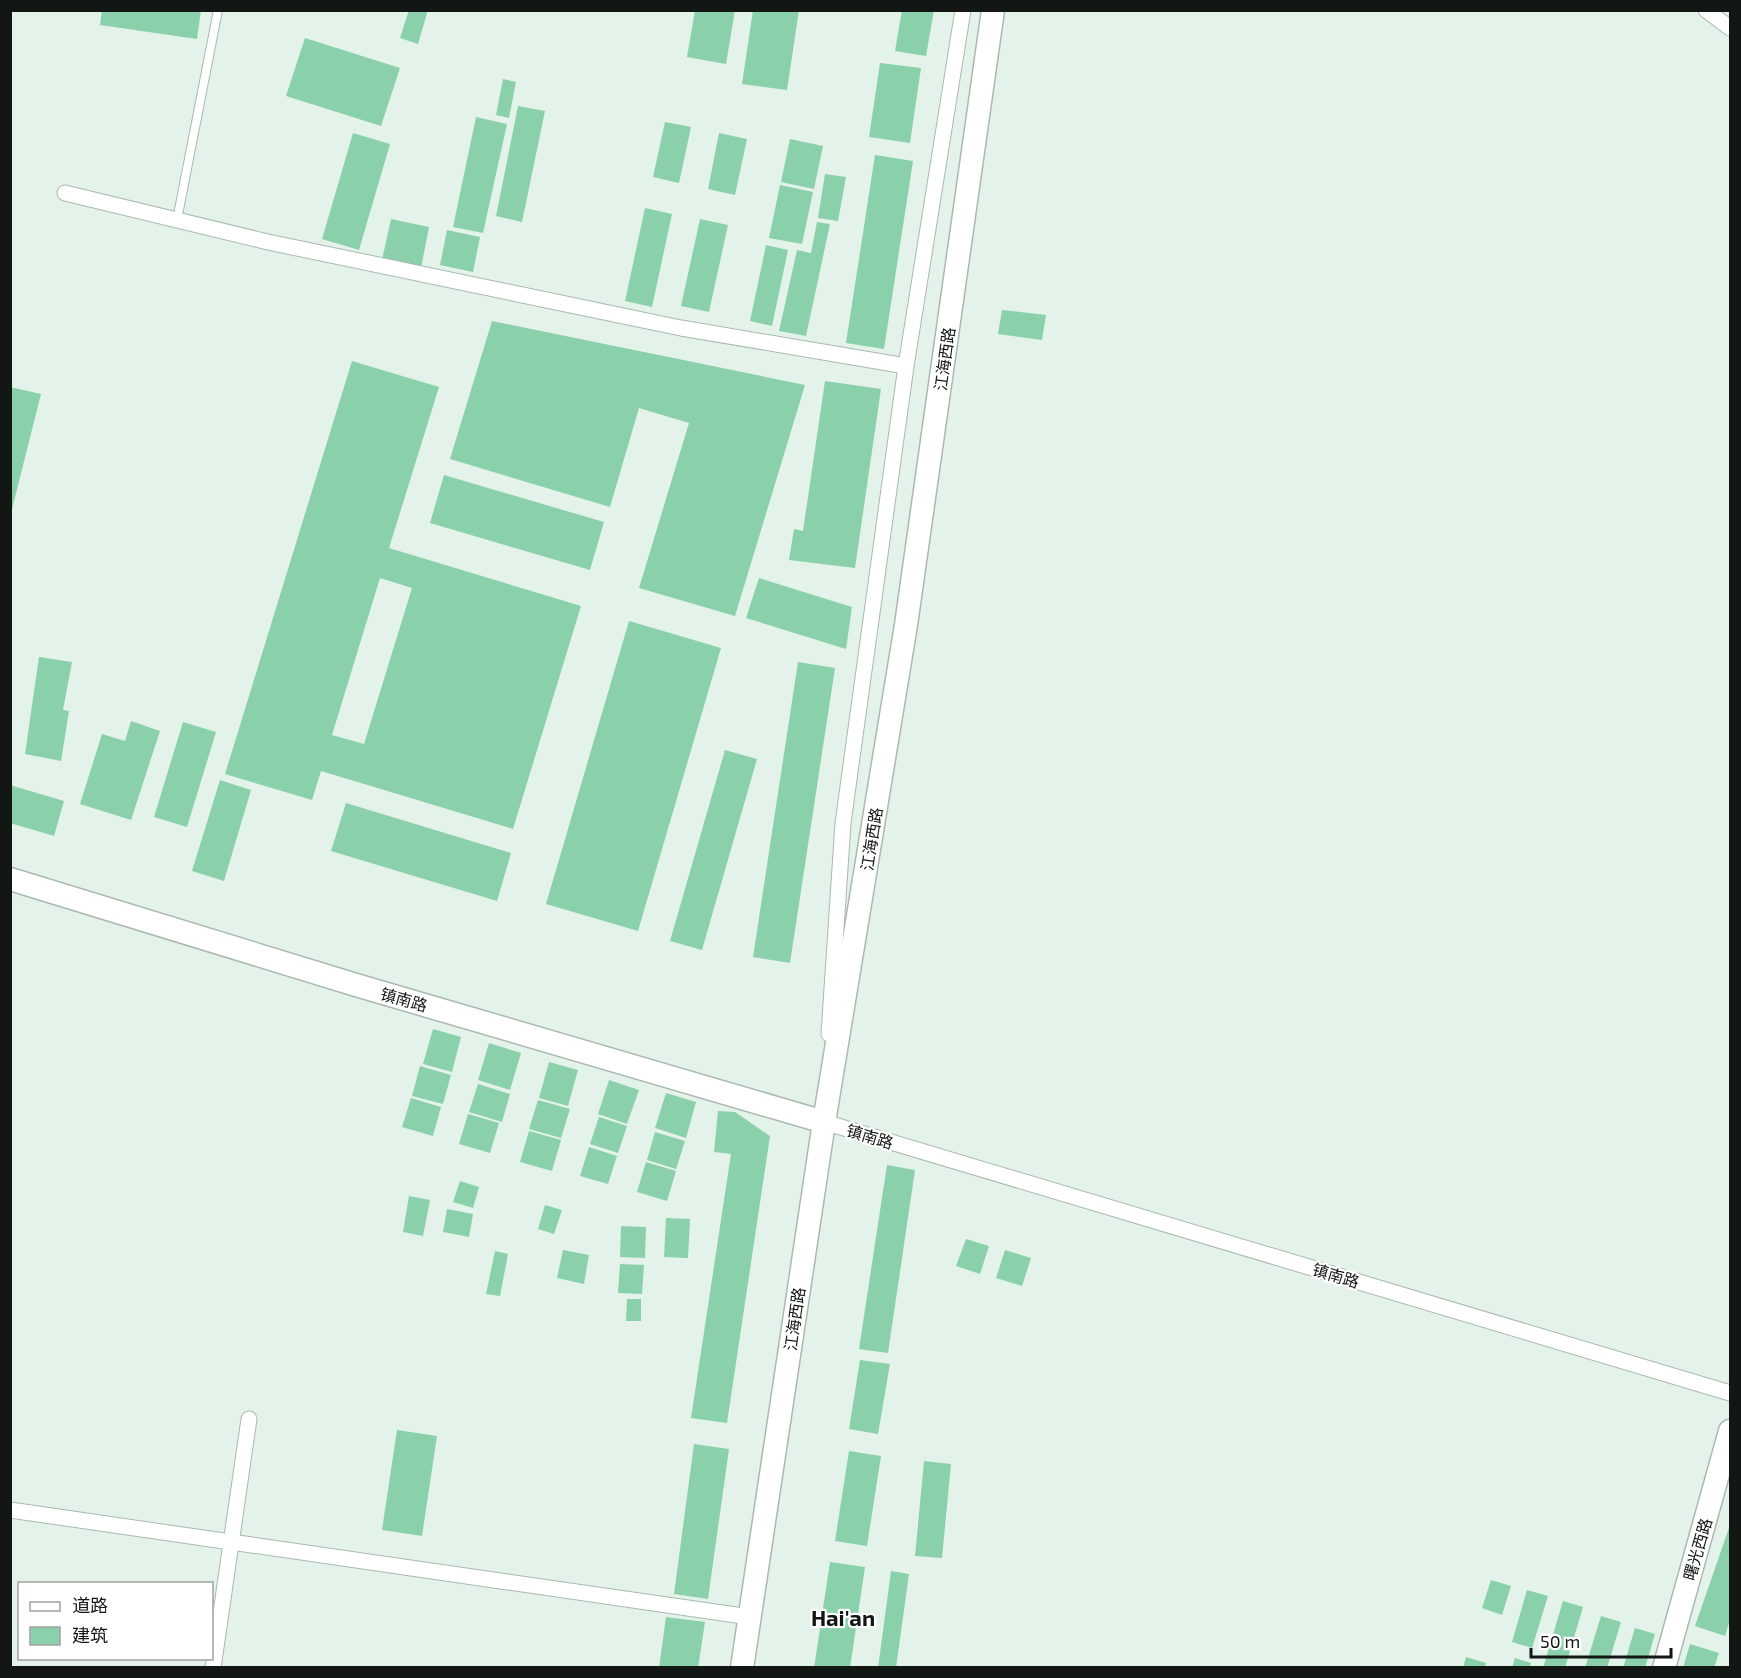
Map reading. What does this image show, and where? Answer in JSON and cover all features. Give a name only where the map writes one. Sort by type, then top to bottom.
[{"type":"main road","name":"江海西路","points":[[742,1668],[824,1122],[906,625],[993,10]]},
{"type":"main road","name":"镇南路","points":[[10,879],[356,985],[824,1122]]},
{"type":"main road","name":"曙光西路","points":[[1664,1668],[1731,1431]]},
{"type":"street","points":[[824,1122],[843,823],[906,366],[963,10]]},
{"type":"street","points":[[1706,10],[1731,28]]},
{"type":"street","points":[[65,193],[177,220],[681,328],[906,366]]},
{"type":"street","name":"镇南路","points":[[824,1122],[1731,1393]]},
{"type":"street","points":[[213,1668],[249,1419]]},
{"type":"street","points":[[10,1510],[750,1617]]},
{"type":"lane","points":[[177,220],[218,10]]},
{"type":"building","points":[[102,10],[201,10],[197,39],[100,25]]},
{"type":"building","points":[[409,10],[428,10],[418,44],[400,38]]},
{"type":"building","points":[[695,10],[735,10],[726,64],[687,57]]},
{"type":"building","points":[[753,10],[799,10],[787,90],[742,84]]},
{"type":"building","points":[[902,10],[934,10],[926,56],[895,51]]},
{"type":"building","points":[[305,38],[400,68],[381,126],[286,96]]},
{"type":"building","points":[[880,63],[921,68],[910,143],[869,137]]},
{"type":"building","points":[[503,79],[516,82],[509,118],[496,115]]},
{"type":"building","points":[[518,106],[545,111],[522,222],[496,216]]},
{"type":"building","points":[[476,117],[507,124],[483,233],[453,227]]},
{"type":"building","points":[[665,122],[691,127],[679,183],[653,177]]},
{"type":"building","points":[[353,133],[390,144],[359,250],[322,239]]},
{"type":"building","points":[[719,133],[747,139],[735,195],[708,189]]},
{"type":"building","points":[[790,139],[823,146],[814,189],[781,182]]},
{"type":"building","points":[[875,155],[913,161],[884,349],[846,343]]},
{"type":"building","points":[[825,174],[846,177],[838,221],[818,218]]},
{"type":"building","points":[[780,185],[813,192],[802,244],[769,238]]},
{"type":"building","points":[[645,208],[672,214],[652,307],[625,301]]},
{"type":"building","points":[[391,219],[429,227],[421,268],[382,260]]},
{"type":"building","points":[[700,219],[728,225],[709,312],[681,306]]},
{"type":"building","points":[[817,222],[830,224],[806,336],[779,331],[797,250],[811,253]]},
{"type":"building","points":[[447,230],[480,237],[473,272],[440,265]]},
{"type":"building","points":[[766,245],[788,250],[772,326],[750,321]]},
{"type":"building","points":[[1002,310],[1046,315],[1042,340],[998,334]]},
{"type":"building","points":[[492,321],[805,385],[735,616],[639,588],[689,423],[639,408],[610,507],[450,459]]},
{"type":"building","points":[[352,361],[439,387],[389,548],[581,606],[513,829],[321,771],[312,800],[225,774]],"holes":[[[380,578],[412,588],[364,744],[332,735]]]},
{"type":"building","points":[[825,381],[881,389],[855,568],[789,560],[794,529],[803,531]]},
{"type":"building","points":[[10,387],[41,394],[11,513],[10,513]]},
{"type":"building","points":[[444,475],[604,522],[590,570],[430,523]]},
{"type":"building","points":[[759,578],[852,607],[846,649],[746,618]]},
{"type":"building","points":[[629,621],[721,648],[638,931],[546,904]]},
{"type":"building","points":[[39,657],[72,662],[63,710],[69,711],[61,761],[25,754]]},
{"type":"building","points":[[798,662],[835,668],[790,963],[753,957]]},
{"type":"building","points":[[131,721],[160,731],[131,820],[80,804],[102,734],[125,741]]},
{"type":"building","points":[[183,722],[216,732],[187,827],[154,817]]},
{"type":"building","points":[[725,750],[757,759],[702,950],[670,941]]},
{"type":"building","points":[[220,780],[251,790],[224,881],[192,871]]},
{"type":"building","points":[[10,785],[64,801],[54,836],[10,823]]},
{"type":"building","points":[[346,803],[511,853],[497,901],[331,851]]},
{"type":"building","points":[[433,1029],[461,1037],[452,1072],[423,1064]]},
{"type":"building","points":[[489,1043],[521,1053],[510,1090],[478,1080]]},
{"type":"building","points":[[549,1062],[578,1070],[568,1106],[539,1098]]},
{"type":"building","points":[[420,1066],[451,1075],[443,1104],[412,1096]]},
{"type":"building","points":[[609,1080],[639,1090],[627,1124],[598,1114]]},
{"type":"building","points":[[478,1084],[510,1094],[502,1122],[469,1112]]},
{"type":"building","points":[[666,1093],[696,1102],[686,1138],[655,1128]]},
{"type":"building","points":[[411,1098],[441,1107],[433,1136],[402,1127]]},
{"type":"building","points":[[538,1100],[570,1109],[561,1138],[529,1129]]},
{"type":"building","points":[[718,1111],[735,1112],[770,1136],[727,1423],[691,1418],[731,1154],[714,1152]]},
{"type":"building","points":[[468,1114],[499,1123],[490,1153],[459,1144]]},
{"type":"building","points":[[599,1117],[627,1126],[618,1153],[590,1144]]},
{"type":"building","points":[[529,1131],[561,1140],[552,1171],[520,1162]]},
{"type":"building","points":[[655,1132],[685,1141],[676,1169],[647,1160]]},
{"type":"building","points":[[589,1147],[617,1156],[608,1184],[580,1176]]},
{"type":"building","points":[[646,1162],[676,1171],[667,1201],[637,1192]]},
{"type":"building","points":[[887,1165],[915,1170],[888,1353],[859,1349]]},
{"type":"building","points":[[460,1181],[479,1187],[473,1208],[453,1202]]},
{"type":"building","points":[[409,1196],[430,1200],[423,1236],[403,1232]]},
{"type":"building","points":[[545,1205],[562,1210],[554,1234],[538,1229]]},
{"type":"building","points":[[447,1209],[473,1214],[469,1237],[443,1232]]},
{"type":"building","points":[[666,1218],[690,1219],[688,1258],[664,1257]]},
{"type":"building","points":[[621,1226],[646,1227],[645,1258],[620,1257]]},
{"type":"building","points":[[966,1239],[989,1246],[980,1274],[956,1266]]},
{"type":"building","points":[[563,1250],[589,1255],[584,1284],[557,1278]]},
{"type":"building","points":[[1005,1250],[1031,1258],[1022,1286],[996,1278]]},
{"type":"building","points":[[495,1251],[508,1254],[500,1296],[486,1294]]},
{"type":"building","points":[[620,1264],[644,1265],[642,1294],[618,1293]]},
{"type":"building","points":[[627,1299],[641,1299],[641,1321],[626,1321]]},
{"type":"building","points":[[860,1360],[890,1364],[878,1434],[849,1429]]},
{"type":"building","points":[[397,1430],[437,1436],[422,1536],[382,1530]]},
{"type":"building","points":[[694,1444],[729,1449],[708,1599],[674,1594]]},
{"type":"building","points":[[849,1451],[881,1456],[867,1546],[835,1541]]},
{"type":"building","points":[[924,1461],[951,1464],[942,1558],[915,1556]]},
{"type":"building","points":[[1730,1525],[1730,1620],[1725,1636],[1695,1626]]},
{"type":"building","points":[[830,1562],[865,1567],[850,1668],[814,1668]]},
{"type":"building","points":[[891,1571],[909,1574],[896,1668],[878,1668]]},
{"type":"building","points":[[1491,1580],[1511,1586],[1502,1615],[1482,1608]]},
{"type":"building","points":[[1527,1590],[1548,1596],[1532,1648],[1512,1642]]},
{"type":"building","points":[[1563,1601],[1583,1607],[1565,1668],[1543,1668]]},
{"type":"building","points":[[1601,1616],[1621,1622],[1607,1668],[1585,1668]]},
{"type":"building","points":[[666,1617],[705,1622],[698,1668],[659,1668]]},
{"type":"building","points":[[1635,1628],[1655,1634],[1645,1668],[1623,1668]]},
{"type":"building","points":[[1690,1644],[1719,1653],[1714,1668],[1683,1668]]},
{"type":"building","points":[[1466,1657],[1486,1663],[1485,1668],[1463,1668]]},
{"type":"building","points":[[1515,1658],[1531,1663],[1529,1668],[1512,1668]]},
{"type":"district","name":"Hai'an","points":[[843,1617]]}]
